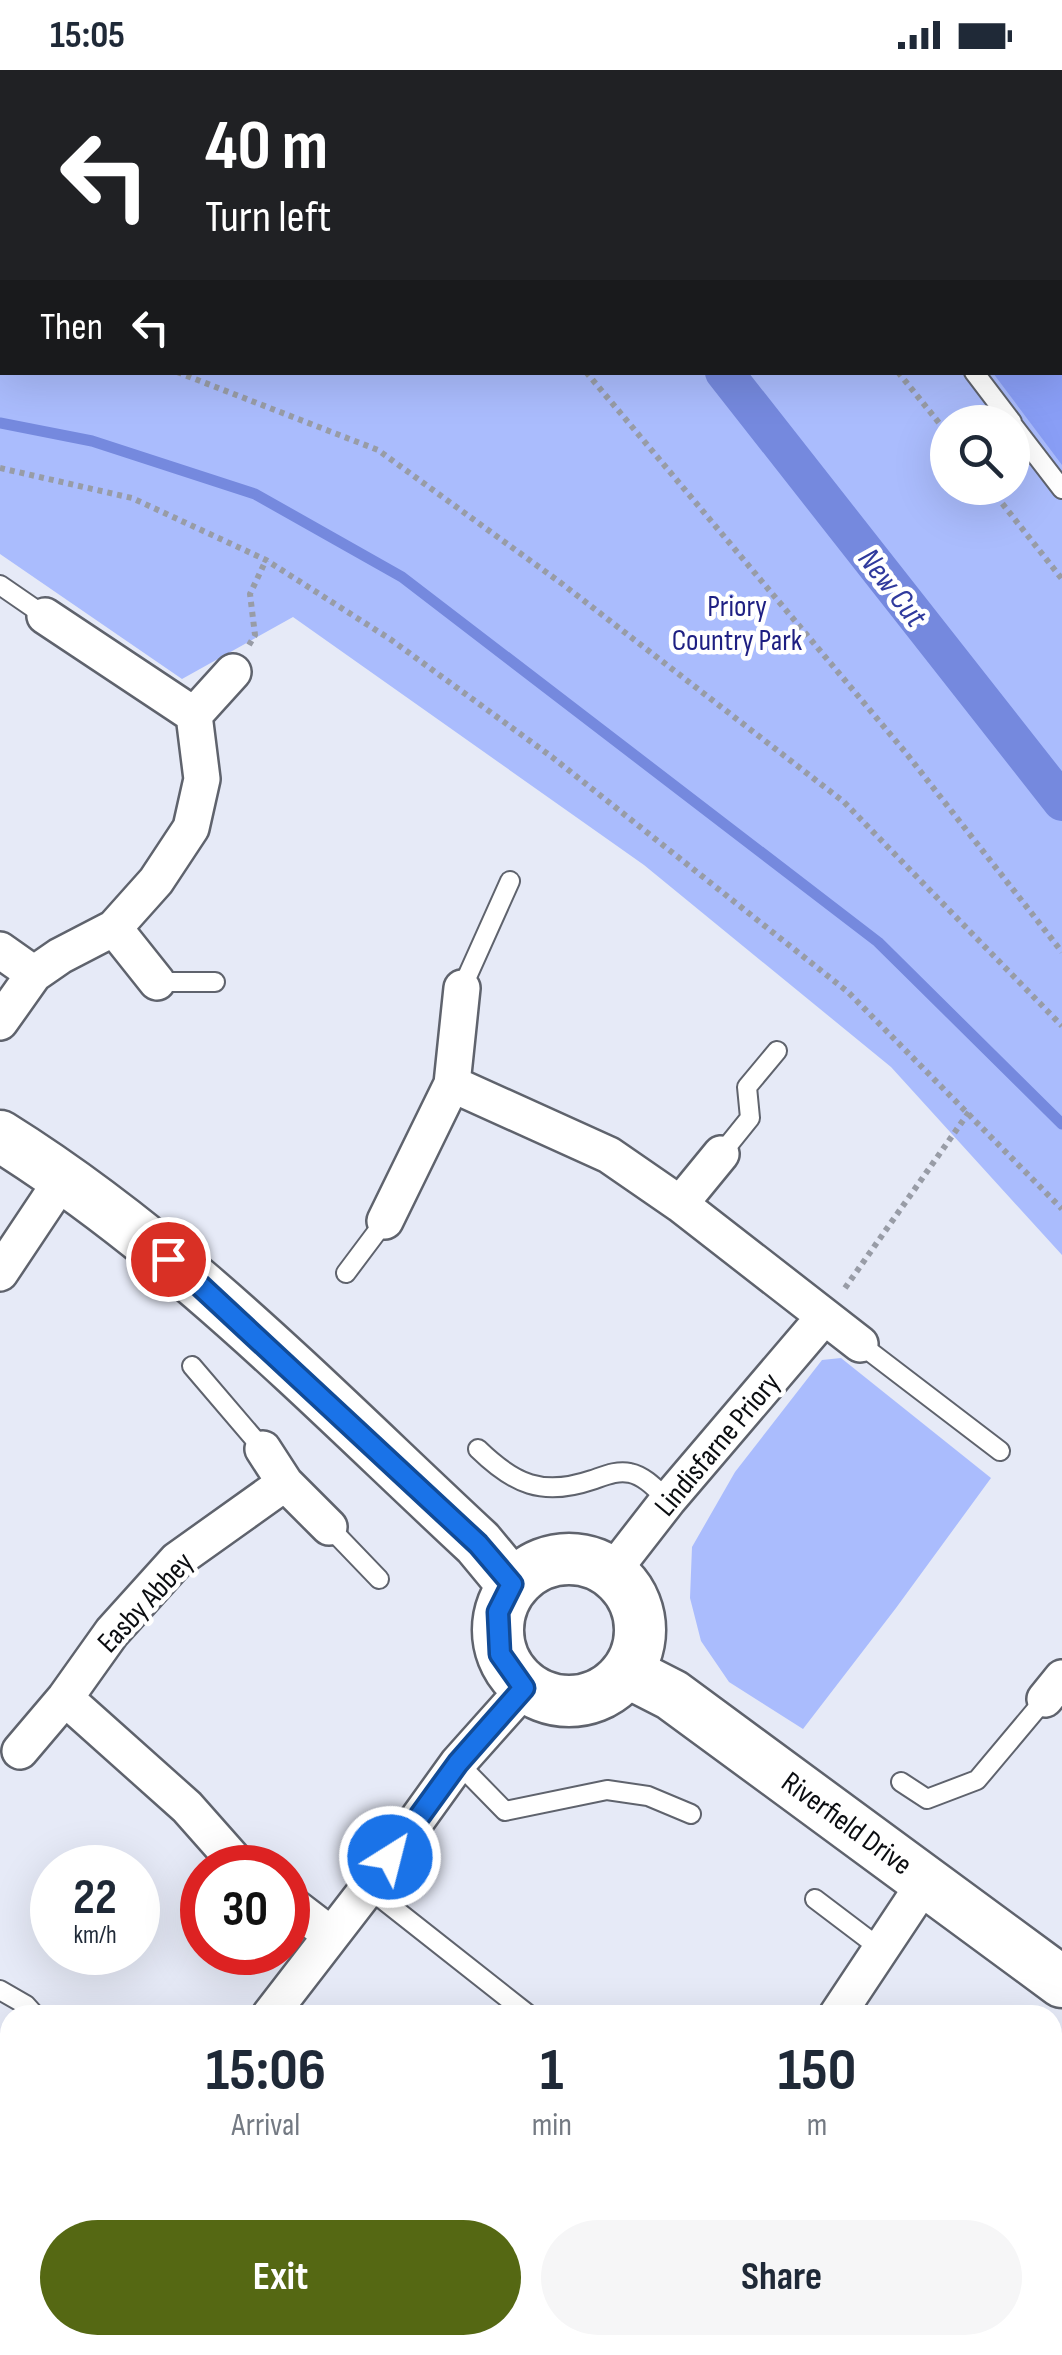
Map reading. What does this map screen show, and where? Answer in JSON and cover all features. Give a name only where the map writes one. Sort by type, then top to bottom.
[{"type":"street","points":[[0,1022],[34,974],[114,928],[156,881],[191,828],[202,779],[194,715],[45,616]]},
{"type":"street","points":[[194,715],[233,672]]},
{"type":"street","points":[[114,928],[156,982]]},
{"type":"street","points":[[0,950],[34,974]]},
{"type":"street","points":[[385,1221],[452,1084],[462,988]]},
{"type":"street","points":[[452,1084],[609,1154],[860,1344]]},
{"type":"street","points":[[0,1136],[64,1176],[194,1280],[478,1544],[512,1584]]},
{"type":"street","points":[[680,1204],[721,1154]]},
{"type":"street","points":[[2,1265],[64,1176]]},
{"type":"street","name":"Lindisfarne Priory","points":[[612,1572],[824,1317]]},
{"type":"street","points":[[264,1449],[285,1483],[329,1527]]},
{"type":"street","name":"Easby Abbey","points":[[20,1752],[112,1632],[178,1560],[285,1483]]},
{"type":"street","points":[[583,1559],[612,1572],[634,1600],[640,1637],[627,1672],[600,1696],[562,1702],[524,1688],[500,1654],[498,1612],[512,1584],[543,1562],[583,1559]]},
{"type":"street","name":"Riverfield Drive","points":[[627,1672],[672,1694],[1062,1982]]},
{"type":"street","points":[[278,2005],[458,1763],[524,1688]]},
{"type":"street","points":[[64,1698],[187,1806],[221,1845]]},
{"type":"street","points":[[844,2005],[926,1881]]},
{"type":"street","points":[[310,1919],[331,1935]]},
{"type":"lane","points":[[976,375],[999,405]]},
{"type":"lane","points":[[1030,447],[1062,489]]},
{"type":"lane","points":[[0,585],[45,616]]},
{"type":"lane","points":[[462,988],[510,881]]},
{"type":"lane","points":[[156,982],[215,982]]},
{"type":"lane","points":[[721,1154],[750,1118],[747,1087],[776,1051]]},
{"type":"lane","points":[[346,1273],[385,1221]]},
{"type":"lane","points":[[860,1344],[1000,1451]]},
{"type":"lane","points":[[192,1366],[264,1449]]},
{"type":"lane","points":[[478,1449],[500,1470],[525,1484],[552,1489],[627,1472],[643,1478],[668,1500]]},
{"type":"lane","points":[[329,1527],[379,1579]]},
{"type":"lane","points":[[901,1782],[927,1799],[977,1780],[1053,1688]]},
{"type":"lane","points":[[458,1763],[505,1811],[607,1790],[648,1796],[691,1814]]},
{"type":"lane","points":[[368,1888],[516,2005]]},
{"type":"lane","points":[[815,1899],[881,1950]]},
{"type":"lane","points":[[0,1990],[27,2005]]},
{"type":"path","points":[[186,375],[378,450],[561,583],[844,802],[1062,1026]]},
{"type":"path","points":[[589,375],[906,753],[1062,952]]},
{"type":"path","points":[[900,375],[930,412]]},
{"type":"path","points":[[0,468],[132,498],[266,560],[390,639],[584,782],[848,992],[1062,1209]]},
{"type":"path","points":[[1003,505],[1062,579]]},
{"type":"path","points":[[233,672],[255,635],[250,594],[266,560]]},
{"type":"path","points":[[824,1317],[969,1112]]},
{"type":"green space","name":"Priory Country Park","points":[[0,375],[1062,375],[1062,1255],[891,1067],[644,865],[293,617],[182,679],[0,554]]},
{"type":"green space","points":[[841,1358],[991,1478],[803,1729],[729,1682],[701,1641],[690,1598],[692,1547],[735,1472],[822,1360]]},
{"type":"shaded area","points":[[994,375],[1062,375],[1062,465],[1030,422],[1030,405],[1017,405]]},
{"type":"waterway","name":"New Cut","points":[[726,375],[1062,802]]},
{"type":"waterway","points":[[0,423],[92,441],[255,494],[402,577],[878,942],[1062,1124]]},
{"type":"route","points":[[168,1259],[478,1544],[512,1584],[498,1612],[500,1654],[524,1688],[458,1763],[390,1857]]}]
